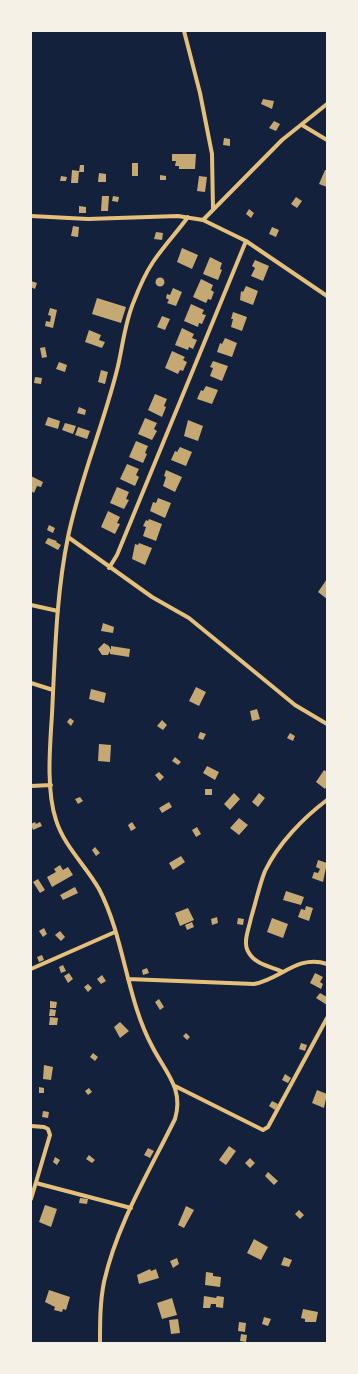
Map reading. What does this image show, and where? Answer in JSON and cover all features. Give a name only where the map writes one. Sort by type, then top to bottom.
[{"type":"street","points":[[184,31],[200,93],[212,154],[213,210]]},
{"type":"street","points":[[203,220],[282,140],[327,104]]},
{"type":"street","points":[[302,125],[327,140]]},
{"type":"street","points":[[31,216],[88,219],[188,217],[203,220],[246,241],[327,296]]},
{"type":"street","points":[[100,1343],[100,1308],[104,1282],[119,1233],[175,1118],[178,1108],[178,1098],[175,1086],[146,1035],[115,932],[98,888],[62,834],[56,819],[50,770],[58,611],[68,537],[92,448],[118,366],[124,333],[133,303],[152,264],[188,217]]},
{"type":"street","points":[[109,568],[117,555],[246,241]]},
{"type":"street","points":[[68,537],[109,568],[152,597],[189,618],[295,705],[327,724]]},
{"type":"street","points":[[31,605],[58,611]]},
{"type":"street","points":[[31,683],[53,690]]},
{"type":"street","points":[[31,786],[51,785]]},
{"type":"street","points":[[283,972],[255,960],[249,955],[246,948],[247,936],[260,885],[273,857],[292,833],[327,800]]},
{"type":"street","points":[[31,969],[115,932]]},
{"type":"street","points":[[128,979],[254,984],[262,982],[306,961],[318,961],[327,964]]},
{"type":"street","points":[[175,1086],[263,1130],[268,1127],[327,1018]]},
{"type":"street","points":[[31,1126],[44,1127],[48,1129],[50,1135],[31,1199]]},
{"type":"street","points":[[36,1183],[131,1208]]},
{"type":"building","points":[[263,99],[274,101],[272,109],[261,104]]},
{"type":"building","points":[[274,121],[280,124],[276,131],[269,128]]},
{"type":"building","points":[[224,138],[230,139],[230,146],[223,145]]},
{"type":"building","points":[[172,154],[196,154],[195,169],[179,169],[179,166],[175,166],[176,161],[172,161]]},
{"type":"building","points":[[132,163],[138,163],[138,176],[132,176]]},
{"type":"building","points":[[80,165],[84,165],[84,172],[79,172]]},
{"type":"building","points":[[72,170],[79,171],[78,183],[71,183]]},
{"type":"building","points":[[325,170],[327,170],[327,187],[319,184]]},
{"type":"building","points":[[99,173],[106,174],[106,182],[98,182]]},
{"type":"building","points":[[160,175],[166,176],[166,180],[160,180]]},
{"type":"building","points":[[61,176],[67,177],[66,181],[60,181]]},
{"type":"building","points":[[199,176],[207,177],[205,192],[197,191]]},
{"type":"building","points":[[102,196],[109,196],[108,211],[101,211]]},
{"type":"building","points":[[113,196],[119,197],[118,202],[112,201]]},
{"type":"building","points":[[296,197],[302,201],[297,208],[291,204]]},
{"type":"building","points":[[79,206],[86,207],[86,213],[79,213]]},
{"type":"building","points":[[249,209],[254,213],[251,218],[246,214]]},
{"type":"building","points":[[73,226],[79,227],[78,237],[71,236]]},
{"type":"building","points":[[272,227],[279,230],[276,237],[269,234]]},
{"type":"building","points":[[156,232],[163,233],[162,240],[154,239]]},
{"type":"building","points":[[182,248],[198,255],[192,269],[177,262]]},
{"type":"building","points":[[210,257],[222,263],[220,269],[222,270],[218,280],[203,274]]},
{"type":"building","points":[[255,260],[269,266],[263,281],[251,276],[255,268],[252,266]]},
{"type":"building","points":[[160,277],[165,282],[160,287],[155,282]]},
{"type":"building","points":[[201,279],[213,285],[211,290],[214,292],[211,300],[208,299],[206,303],[193,297]]},
{"type":"building","points":[[31,281],[37,283],[35,289],[31,287]]},
{"type":"building","points":[[246,286],[258,291],[253,305],[240,300],[241,291],[243,292]]},
{"type":"building","points":[[173,288],[182,292],[176,306],[167,303],[169,300],[166,298],[167,294],[170,295]]},
{"type":"building","points":[[97,298],[126,307],[121,323],[92,314]]},
{"type":"building","points":[[191,304],[204,310],[202,314],[206,315],[202,324],[199,323],[198,327],[184,321]]},
{"type":"building","points":[[50,308],[57,310],[53,328],[45,326],[46,321],[50,322],[51,316],[48,315]]},
{"type":"building","points":[[233,312],[247,317],[242,331],[231,327]]},
{"type":"building","points":[[162,316],[170,319],[165,330],[157,327]]},
{"type":"building","points":[[182,328],[194,334],[192,338],[197,340],[193,349],[189,347],[188,350],[175,345]]},
{"type":"building","points":[[89,330],[101,335],[99,340],[105,342],[102,348],[85,342]]},
{"type":"building","points":[[225,338],[237,343],[232,357],[217,352],[220,343],[222,344]]},
{"type":"building","points":[[45,347],[47,357],[42,358],[40,348]]},
{"type":"building","points":[[172,351],[185,357],[183,360],[187,362],[183,371],[180,370],[178,374],[165,368]]},
{"type":"building","points":[[213,361],[228,366],[222,381],[210,376],[213,368],[210,367]]},
{"type":"building","points":[[59,362],[67,365],[65,372],[56,369]]},
{"type":"building","points":[[101,370],[108,372],[105,384],[98,382]]},
{"type":"building","points":[[35,377],[42,378],[41,384],[34,383]]},
{"type":"building","points":[[206,386],[218,390],[212,404],[197,399],[201,390],[203,391]]},
{"type":"building","points":[[155,394],[167,399],[162,417],[148,410]]},
{"type":"building","points":[[79,407],[86,410],[85,415],[77,413]]},
{"type":"building","points":[[48,417],[60,421],[58,429],[45,425]]},
{"type":"building","points":[[145,418],[157,423],[154,429],[157,431],[152,440],[138,434]]},
{"type":"building","points":[[188,420],[203,426],[198,441],[184,436]]},
{"type":"building","points":[[65,423],[76,426],[73,434],[62,430]]},
{"type":"building","points":[[78,427],[90,431],[87,439],[75,435]]},
{"type":"building","points":[[136,441],[148,446],[145,453],[147,454],[143,463],[129,457]]},
{"type":"building","points":[[180,447],[192,452],[186,466],[171,460],[175,451],[177,452]]},
{"type":"building","points":[[127,464],[139,469],[136,475],[139,477],[135,486],[120,479]]},
{"type":"building","points":[[166,470],[182,477],[175,492],[163,486],[166,477],[164,476]]},
{"type":"building","points":[[31,476],[43,482],[41,487],[37,486],[34,493],[31,491]]},
{"type":"building","points":[[117,487],[129,492],[126,499],[129,500],[124,509],[110,503]]},
{"type":"building","points":[[158,498],[171,503],[165,518],[150,511],[153,502],[156,503]]},
{"type":"building","points":[[108,511],[120,517],[117,523],[120,524],[115,534],[101,527]]},
{"type":"building","points":[[149,519],[162,524],[156,541],[143,536],[146,527],[143,526],[146,520],[148,521]]},
{"type":"building","points":[[49,525],[55,528],[53,533],[47,530]]},
{"type":"building","points":[[48,538],[57,541],[56,542],[61,545],[58,550],[45,543]]},
{"type":"building","points":[[139,543],[152,548],[145,565],[132,559],[135,544],[138,545]]},
{"type":"building","points":[[327,579],[327,599],[318,592]]},
{"type":"building","points":[[103,623],[114,627],[113,633],[101,631]]},
{"type":"building","points":[[104,643],[109,646],[111,650],[111,646],[130,649],[129,657],[110,654],[110,651],[108,655],[102,655],[98,649]]},
{"type":"building","points":[[196,687],[206,692],[199,706],[189,701]]},
{"type":"building","points":[[91,689],[106,693],[104,703],[89,699]]},
{"type":"building","points":[[257,709],[260,719],[252,721],[250,711]]},
{"type":"building","points":[[70,718],[74,721],[71,726],[67,722]]},
{"type":"building","points":[[162,720],[167,725],[163,730],[157,726]]},
{"type":"building","points":[[200,732],[206,734],[203,740],[198,738]]},
{"type":"building","points":[[290,733],[295,736],[293,741],[287,738]]},
{"type":"building","points":[[99,744],[111,745],[110,762],[98,761]]},
{"type":"building","points":[[175,757],[181,762],[178,765],[172,761]]},
{"type":"building","points":[[207,766],[219,772],[215,780],[203,773]]},
{"type":"building","points":[[324,770],[327,772],[327,786],[325,789],[316,782]]},
{"type":"building","points":[[159,772],[164,777],[160,781],[155,775]]},
{"type":"building","points":[[205,789],[212,789],[212,795],[205,795]]},
{"type":"building","points":[[234,793],[240,799],[230,810],[224,804]]},
{"type":"building","points":[[259,793],[265,798],[258,807],[252,802]]},
{"type":"building","points":[[80,797],[83,801],[78,804],[75,799]]},
{"type":"building","points":[[169,802],[172,807],[162,813],[159,808]]},
{"type":"building","points":[[239,818],[248,825],[239,835],[230,828]]},
{"type":"building","points":[[35,822],[36,824],[40,822],[42,826],[33,830],[31,824]]},
{"type":"building","points":[[132,822],[136,828],[131,831],[128,825]]},
{"type":"building","points":[[197,827],[201,834],[196,837],[192,830]]},
{"type":"building","points":[[95,847],[100,853],[96,856],[92,850]]},
{"type":"building","points":[[181,856],[185,862],[173,870],[169,863]]},
{"type":"building","points":[[318,860],[327,863],[323,882],[312,878],[314,872],[318,873],[320,869],[316,867]]},
{"type":"building","points":[[60,865],[63,870],[68,867],[73,875],[52,887],[47,877],[56,872],[54,869]]},
{"type":"building","points":[[38,879],[45,890],[40,893],[33,882]]},
{"type":"building","points":[[75,887],[78,893],[63,900],[60,895]]},
{"type":"building","points":[[286,891],[304,897],[301,905],[283,900]]},
{"type":"building","points":[[306,906],[313,908],[309,921],[298,917],[301,909],[305,910]]},
{"type":"building","points":[[188,908],[194,920],[180,926],[175,913]]},
{"type":"building","points":[[217,917],[218,923],[212,925],[211,919]]},
{"type":"building","points":[[238,918],[244,919],[243,925],[237,924]]},
{"type":"building","points":[[272,918],[288,924],[283,938],[267,932]]},
{"type":"building","points":[[192,922],[194,927],[187,930],[185,925]]},
{"type":"building","points":[[44,928],[47,934],[43,937],[39,931]]},
{"type":"building","points":[[60,931],[65,937],[61,941],[55,935]]},
{"type":"building","points":[[42,955],[44,960],[39,962],[37,957]]},
{"type":"building","points":[[63,965],[66,971],[61,973],[59,967]]},
{"type":"building","points":[[147,968],[149,973],[143,975],[142,970]]},
{"type":"building","points":[[69,973],[73,979],[68,983],[64,976]]},
{"type":"building","points":[[315,973],[323,977],[320,982],[323,984],[321,989],[310,983]]},
{"type":"building","points":[[102,975],[106,981],[101,984],[97,979]]},
{"type":"building","points":[[88,984],[92,988],[88,992],[84,987]]},
{"type":"building","points":[[320,993],[327,997],[327,1005],[316,998]]},
{"type":"building","points":[[159,999],[164,1007],[160,1010],[155,1002]]},
{"type":"building","points":[[50,1001],[57,1002],[56,1008],[50,1008]]},
{"type":"building","points":[[50,1009],[56,1010],[55,1016],[49,1016]]},
{"type":"building","points":[[50,1017],[58,1018],[57,1025],[49,1025]]},
{"type":"building","points":[[120,1022],[129,1031],[120,1038],[114,1027]]},
{"type":"building","points":[[186,1033],[190,1037],[187,1040],[183,1036]]},
{"type":"building","points":[[301,1043],[307,1045],[305,1051],[299,1049]]},
{"type":"building","points":[[93,1053],[98,1057],[95,1061],[90,1057]]},
{"type":"building","points":[[44,1065],[53,1067],[51,1080],[43,1079]]},
{"type":"building","points":[[285,1074],[291,1078],[288,1083],[282,1080]]},
{"type":"building","points":[[39,1087],[44,1088],[44,1093],[39,1093]]},
{"type":"building","points":[[89,1088],[92,1092],[88,1095],[85,1091]]},
{"type":"building","points":[[317,1090],[327,1094],[324,1108],[312,1103]]},
{"type":"building","points":[[272,1101],[278,1104],[275,1110],[269,1106]]},
{"type":"building","points":[[43,1111],[49,1112],[48,1118],[42,1117]]},
{"type":"building","points":[[229,1146],[236,1151],[226,1165],[219,1160]]},
{"type":"building","points":[[148,1148],[154,1151],[150,1158],[144,1155]]},
{"type":"building","points":[[89,1155],[95,1160],[92,1163],[86,1159]]},
{"type":"building","points":[[55,1157],[60,1160],[57,1165],[53,1162]]},
{"type":"building","points":[[250,1158],[255,1163],[250,1168],[245,1163]]},
{"type":"building","points":[[268,1172],[278,1181],[274,1185],[265,1176]]},
{"type":"building","points":[[80,1198],[88,1199],[87,1204],[79,1203]]},
{"type":"building","points":[[45,1205],[57,1209],[51,1227],[39,1222]]},
{"type":"building","points":[[186,1206],[194,1210],[184,1228],[178,1225]]},
{"type":"building","points":[[299,1210],[304,1215],[300,1219],[295,1214]]},
{"type":"building","points":[[254,1239],[268,1247],[261,1260],[247,1253]]},
{"type":"building","points":[[284,1257],[292,1260],[289,1267],[281,1265]]},
{"type":"building","points":[[177,1258],[179,1264],[173,1268],[170,1261]]},
{"type":"building","points":[[150,1269],[151,1271],[156,1269],[159,1278],[139,1284],[137,1275]]},
{"type":"building","points":[[206,1272],[213,1273],[213,1276],[221,1277],[220,1287],[205,1285]]},
{"type":"building","points":[[49,1290],[70,1297],[66,1310],[63,1309],[62,1312],[54,1310],[55,1307],[45,1302]]},
{"type":"building","points":[[204,1296],[216,1298],[217,1296],[224,1297],[223,1308],[216,1307],[216,1304],[211,1304],[210,1308],[203,1308]]},
{"type":"building","points":[[172,1298],[177,1315],[162,1319],[157,1303]]},
{"type":"building","points":[[303,1309],[318,1312],[316,1322],[305,1322],[305,1319],[301,1318]]},
{"type":"building","points":[[264,1317],[271,1319],[268,1326],[262,1324]]},
{"type":"building","points":[[178,1319],[180,1333],[171,1334],[169,1320]]},
{"type":"building","points":[[239,1322],[246,1323],[245,1332],[238,1331]]},
{"type":"building","points":[[241,1334],[247,1335],[246,1342],[240,1341]]}]
